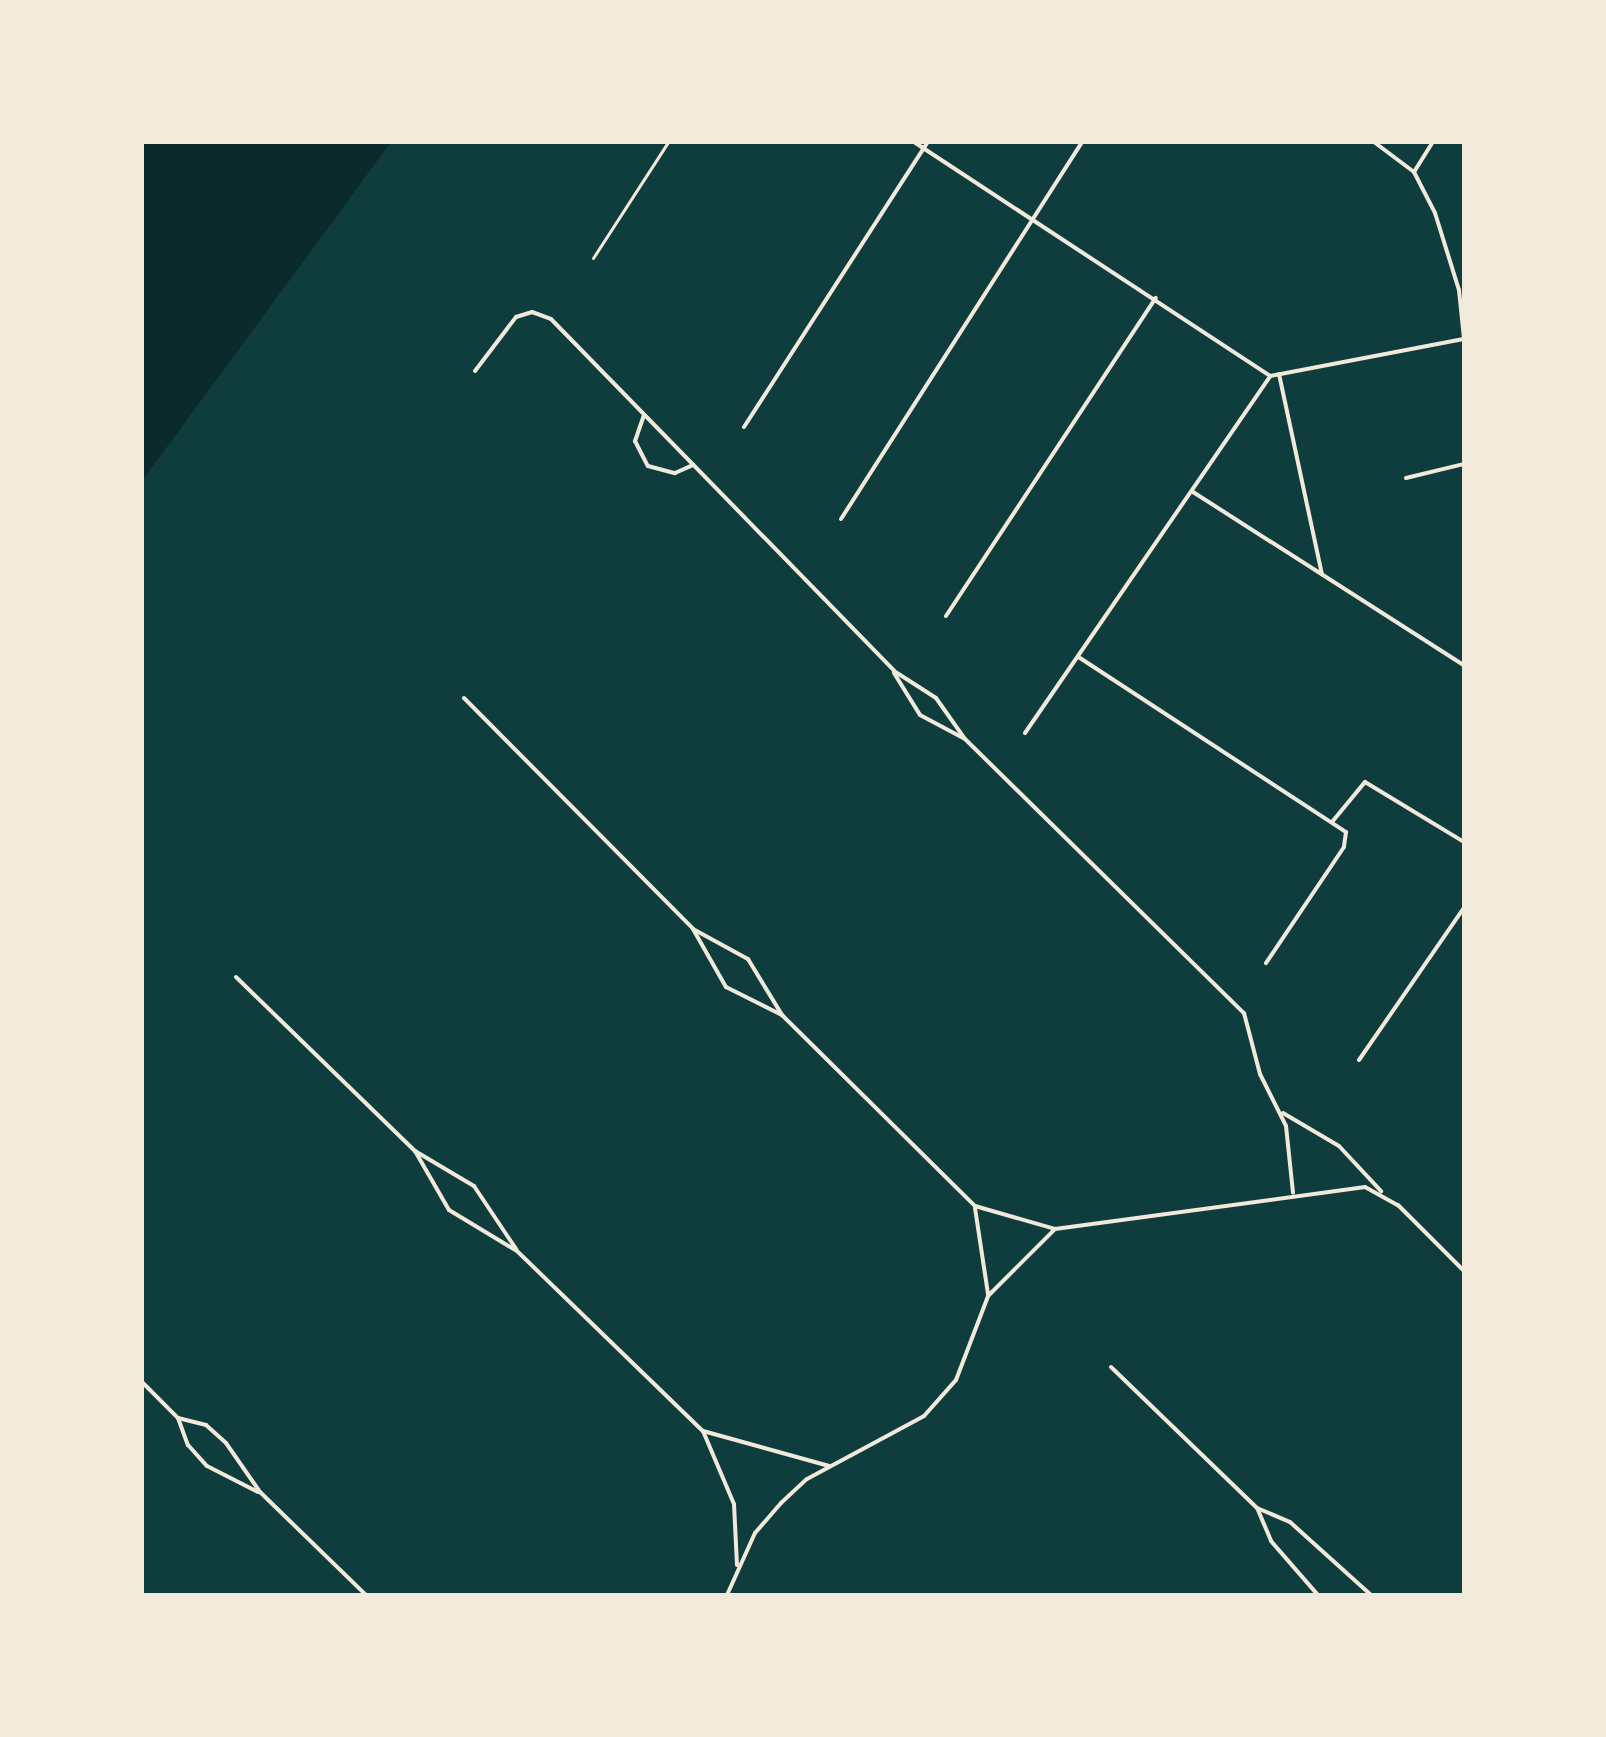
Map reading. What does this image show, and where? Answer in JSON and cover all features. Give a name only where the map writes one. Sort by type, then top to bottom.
[{"type":"lane","points":[[914,142],[1156,298],[1270,376]]},
{"type":"lane","points":[[744,427],[928,142]]},
{"type":"lane","points":[[841,519],[1082,142]]},
{"type":"lane","points":[[1025,733],[1080,658],[1270,376],[1464,338],[1447,250],[1414,172],[1374,142]]},
{"type":"lane","points":[[1414,172],[1433,142]]},
{"type":"lane","points":[[946,616],[1156,298]]},
{"type":"lane","points":[[475,371],[516,317],[539,313],[644,415],[894,671],[936,698],[965,739],[1240,1006],[1260,1074],[1281,1111],[1293,1193]]},
{"type":"lane","points":[[1279,374],[1322,574]]},
{"type":"lane","points":[[644,415],[635,441],[648,466],[675,473],[693,465]]},
{"type":"lane","points":[[1406,478],[1464,464]]},
{"type":"lane","points":[[1193,492],[1464,665]]},
{"type":"lane","points":[[1080,658],[1346,832],[1344,847],[1266,963]]},
{"type":"lane","points":[[894,671],[920,715],[965,739]]},
{"type":"lane","points":[[464,698],[693,929],[726,987],[782,1015],[975,1206],[1055,1229],[1347,1185],[1383,1194]]},
{"type":"lane","points":[[1332,822],[1365,782],[1464,842]]},
{"type":"lane","points":[[1359,1060],[1464,908]]},
{"type":"lane","points":[[693,929],[748,959],[769,982],[782,1015]]},
{"type":"lane","points":[[236,977],[415,1151],[474,1186],[517,1251],[703,1431],[734,1504],[737,1565]]},
{"type":"lane","points":[[1281,1111],[1339,1146],[1383,1194],[1464,1271]]},
{"type":"lane","points":[[415,1151],[449,1210],[517,1251]]},
{"type":"lane","points":[[975,1206],[988,1296]]},
{"type":"lane","points":[[727,1595],[737,1565],[781,1503],[832,1466],[924,1416],[956,1380],[988,1296],[1055,1229]]},
{"type":"lane","points":[[1111,1367],[1257,1508],[1290,1522],[1371,1595]]},
{"type":"lane","points":[[142,1382],[178,1418],[188,1445],[207,1466],[260,1492]]},
{"type":"lane","points":[[178,1418],[206,1425],[226,1443],[260,1492],[366,1595]]},
{"type":"lane","points":[[703,1431],[832,1466]]},
{"type":"lane","points":[[1257,1508],[1271,1541],[1318,1595]]},
{"type":"path","points":[[593,258],[668,142]]},
{"type":"water","points":[[142,142],[391,142],[142,481]]}]
